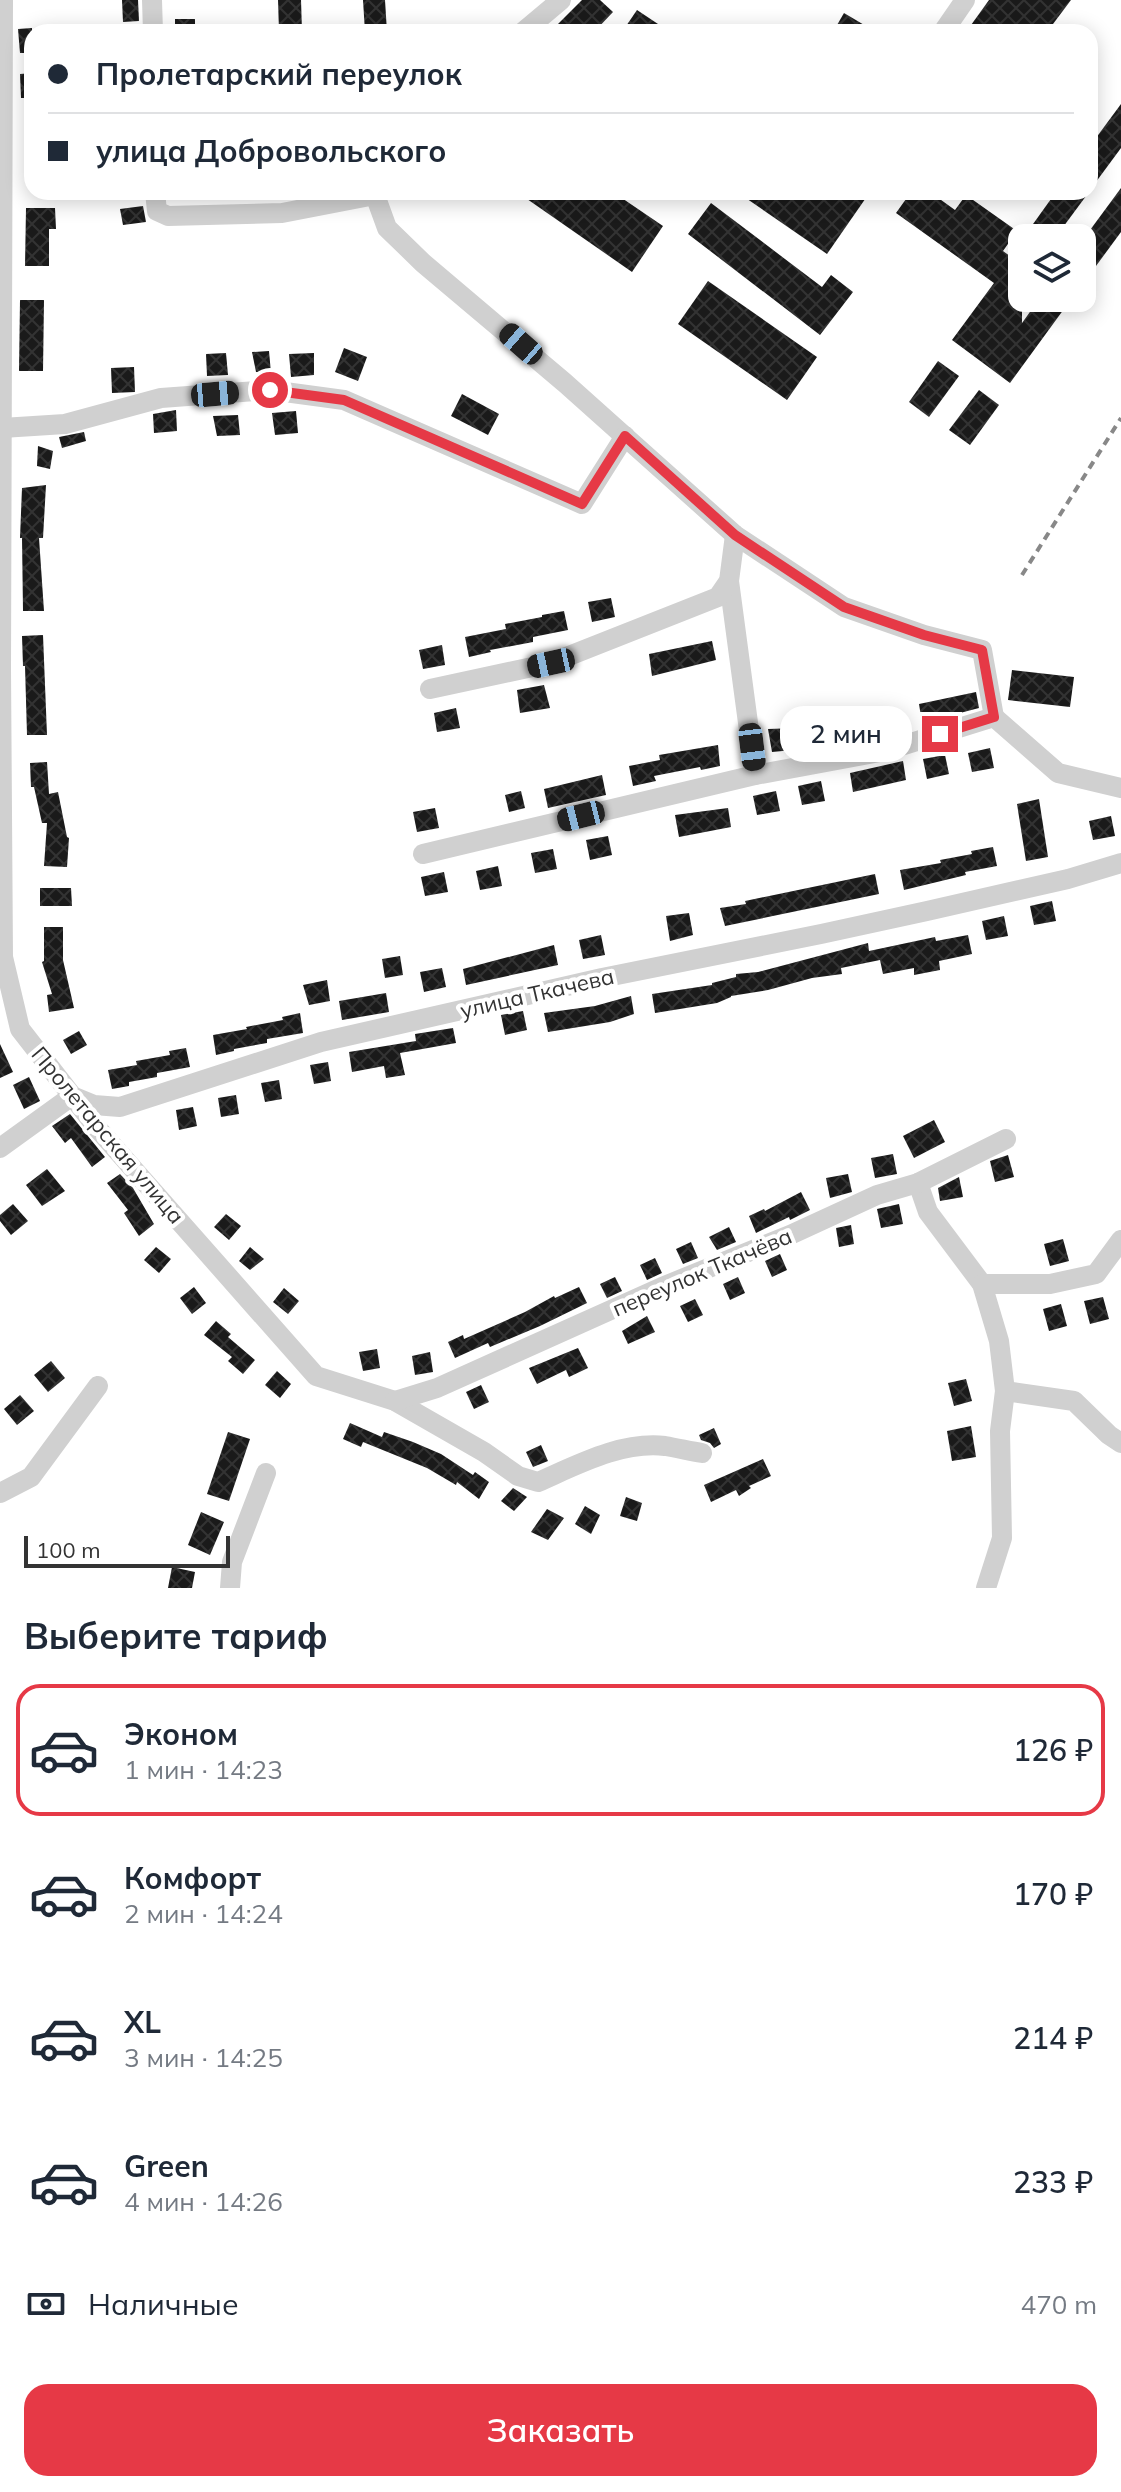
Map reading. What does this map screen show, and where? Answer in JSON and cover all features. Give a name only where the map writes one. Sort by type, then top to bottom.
[{"type":"street","name":"Пролетарская улица","points":[[3,0],[3,957],[20,1029],[98,1129],[316,1376],[395,1401],[484,1452],[518,1476],[538,1482],[583,1462],[628,1448],[662,1446],[702,1453]]},
{"type":"street","points":[[152,0],[153,24]]},
{"type":"street","points":[[532,24],[561,0]]},
{"type":"street","points":[[948,24],[965,0]]},
{"type":"street","points":[[156,200],[157,211],[168,216],[282,213],[343,200]]},
{"type":"street","points":[[378,200],[387,228],[423,263],[509,334],[735,535],[844,607],[924,635],[982,650],[994,717],[1058,773],[1121,788]]},
{"type":"street","points":[[2,428],[65,424],[161,398],[270,390],[344,400],[582,504],[625,436]]},
{"type":"street","points":[[735,535],[729,581],[755,775]]},
{"type":"street","points":[[430,689],[551,663],[718,597],[729,581]]},
{"type":"street","points":[[423,854],[755,775],[885,751],[994,717]]},
{"type":"street","name":"улица Ткачева","points":[[72,1096],[94,1105],[120,1107],[321,1042],[602,978],[836,931],[1095,872],[1121,863]]},
{"type":"street","points":[[0,1148],[72,1096]]},
{"type":"street","name":"переулок Ткачёва","points":[[395,1401],[437,1388],[877,1195],[918,1183],[1006,1139]]},
{"type":"street","points":[[918,1183],[928,1212],[982,1284],[999,1341],[1005,1391],[1000,1431],[1002,1538],[986,1588]]},
{"type":"street","points":[[982,1284],[1050,1284],[1096,1274],[1121,1240]]},
{"type":"street","points":[[0,1493],[31,1477],[98,1386]]},
{"type":"street","points":[[1005,1391],[1074,1401],[1121,1443]]},
{"type":"street","points":[[230,1588],[232,1562],[266,1473]]},
{"type":"building","points":[[122,0],[138,0],[139,21],[123,22]]},
{"type":"building","points":[[278,0],[301,0],[302,24],[279,24]]},
{"type":"building","points":[[363,0],[385,0],[386,24],[364,24]]},
{"type":"building","points":[[582,0],[600,0],[613,12],[602,24],[558,24]]},
{"type":"building","points":[[989,0],[1071,0],[1053,24],[972,24]]},
{"type":"building","points":[[637,10],[658,24],[627,24]]},
{"type":"building","points":[[844,13],[863,24],[838,24]]},
{"type":"building","points":[[175,19],[195,19],[195,24],[175,24]]},
{"type":"building","points":[[18,29],[24,29],[24,53],[20,53]]},
{"type":"building","points":[[20,74],[24,74],[24,98],[21,98]]},
{"type":"building","points":[[1121,104],[1121,148],[1098,179],[1098,135]]},
{"type":"building","points":[[1121,188],[1121,232],[1096,266],[1095,224]]},
{"type":"building","points":[[528,200],[625,200],[663,226],[632,272]]},
{"type":"building","points":[[749,200],[864,200],[827,254]]},
{"type":"building","points":[[905,200],[941,200],[955,210],[962,200],[973,200],[1008,225],[1008,244],[1003,251],[1008,255],[1008,312],[1022,312],[1022,323],[1030,312],[1062,312],[1010,383],[952,340],[994,283],[896,213]]},
{"type":"building","points":[[1050,200],[1083,200],[1065,224],[1033,224]]},
{"type":"building","points":[[711,203],[822,287],[831,275],[853,292],[820,335],[688,234]]},
{"type":"building","points":[[143,206],[146,222],[123,225],[120,209]]},
{"type":"building","points":[[26,208],[55,208],[56,229],[49,229],[49,266],[25,266]]},
{"type":"building","points":[[708,281],[817,357],[787,400],[678,324]]},
{"type":"building","points":[[20,300],[44,300],[43,371],[19,371]]},
{"type":"building","points":[[344,348],[367,357],[358,381],[335,372]]},
{"type":"building","points":[[269,351],[271,373],[256,372],[252,352]]},
{"type":"building","points":[[226,353],[228,375],[207,376],[206,354]]},
{"type":"building","points":[[314,353],[314,375],[291,377],[289,354]]},
{"type":"building","points":[[938,361],[959,376],[929,417],[909,402]]},
{"type":"building","points":[[134,367],[135,392],[112,393],[111,368]]},
{"type":"building","points":[[979,390],[999,405],[970,445],[949,430]]},
{"type":"building","points":[[462,394],[499,414],[488,435],[451,416]]},
{"type":"building","points":[[176,410],[177,431],[154,433],[153,414]]},
{"type":"building","points":[[296,411],[298,433],[275,435],[272,413]]},
{"type":"building","points":[[238,415],[240,435],[217,436],[213,416]]},
{"type":"building","points":[[84,432],[86,441],[62,448],[59,437]]},
{"type":"building","points":[[38,446],[53,451],[50,469],[37,466]]},
{"type":"building","points":[[46,485],[43,538],[39,538],[44,611],[23,611],[20,538],[22,488]]},
{"type":"building","points":[[611,598],[615,617],[592,622],[588,602]]},
{"type":"building","points":[[564,611],[568,630],[533,637],[533,642],[469,657],[465,637],[506,629],[505,624]]},
{"type":"building","points":[[43,635],[47,735],[27,735],[22,636]]},
{"type":"building","points":[[712,641],[716,660],[652,676],[649,654]]},
{"type":"building","points":[[442,645],[445,665],[423,669],[419,650]]},
{"type":"building","points":[[1012,670],[1074,677],[1070,707],[1008,700]]},
{"type":"building","points":[[544,685],[550,708],[520,713],[517,690]]},
{"type":"building","points":[[976,692],[979,708],[922,723],[919,704]]},
{"type":"building","points":[[456,708],[460,728],[437,732],[434,713]]},
{"type":"building","points":[[892,708],[896,727],[772,752],[768,729],[797,728]]},
{"type":"building","points":[[718,745],[720,766],[654,776],[656,781],[633,786],[629,766],[660,760],[659,755]]},
{"type":"building","points":[[990,748],[994,768],[972,772],[968,753]]},
{"type":"building","points":[[945,755],[949,774],[927,779],[923,759]]},
{"type":"building","points":[[903,761],[906,780],[853,792],[850,773]]},
{"type":"building","points":[[47,762],[49,794],[58,792],[69,838],[67,867],[44,866],[47,823],[42,823],[34,787],[31,787],[30,763]]},
{"type":"building","points":[[602,775],[606,795],[548,808],[544,789]]},
{"type":"building","points":[[821,781],[825,801],[802,805],[798,786]]},
{"type":"building","points":[[521,791],[525,808],[509,812],[505,795]]},
{"type":"building","points":[[776,791],[780,811],[757,815],[753,796]]},
{"type":"building","points":[[1039,799],[1048,857],[1026,861],[1017,804]]},
{"type":"building","points":[[435,808],[439,828],[417,832],[413,812]]},
{"type":"building","points":[[728,808],[731,827],[679,837],[675,815]]},
{"type":"building","points":[[1111,816],[1115,836],[1093,840],[1089,821]]},
{"type":"building","points":[[608,836],[612,855],[590,860],[586,840]]},
{"type":"building","points":[[993,847],[997,866],[904,890],[900,870],[941,863],[940,860]]},
{"type":"building","points":[[553,849],[557,869],[535,873],[531,853]]},
{"type":"building","points":[[498,866],[502,886],[480,890],[476,871]]},
{"type":"building","points":[[444,872],[448,892],[425,896],[421,877]]},
{"type":"building","points":[[875,874],[879,894],[725,926],[720,908]]},
{"type":"building","points":[[40,888],[71,888],[72,906],[40,906]]},
{"type":"building","points":[[1052,901],[1056,921],[1034,925],[1030,906]]},
{"type":"building","points":[[689,913],[693,935],[670,941],[666,916]]},
{"type":"building","points":[[1004,916],[1008,936],[986,940],[982,921]]},
{"type":"building","points":[[44,927],[63,927],[63,960],[74,1008],[49,1012],[47,995],[52,994],[42,962]]},
{"type":"building","points":[[601,935],[605,955],[583,959],[579,940]]},
{"type":"building","points":[[968,935],[972,954],[939,961],[940,970],[914,975],[914,968],[883,974],[880,960],[841,968],[842,974],[731,996],[717,1003],[655,1013],[652,994],[712,985],[736,977],[736,974],[758,972],[868,943],[869,951],[935,937],[936,941]]},
{"type":"building","points":[[554,945],[558,965],[466,985],[463,969]]},
{"type":"building","points":[[400,956],[403,975],[385,978],[382,959]]},
{"type":"building","points":[[442,968],[446,987],[424,992],[420,972]]},
{"type":"building","points":[[327,980],[330,1001],[309,1005],[303,985]]},
{"type":"building","points":[[386,993],[389,1012],[342,1020],[339,1001]]},
{"type":"building","points":[[631,996],[634,1014],[610,1022],[548,1032],[544,1013],[595,1006]]},
{"type":"building","points":[[523,1011],[527,1030],[505,1035],[501,1015]]},
{"type":"building","points":[[300,1013],[303,1033],[267,1039],[267,1043],[216,1055],[213,1035],[283,1020],[282,1017]]},
{"type":"building","points":[[453,1028],[456,1043],[400,1053],[405,1075],[386,1078],[384,1066],[352,1072],[349,1052],[416,1041],[415,1034]]},
{"type":"building","points":[[79,1031],[87,1045],[71,1054],[63,1040]]},
{"type":"building","points":[[0,1044],[13,1072],[0,1078]]},
{"type":"building","points":[[186,1048],[190,1067],[157,1073],[157,1077],[112,1089],[108,1070],[137,1065],[136,1061],[170,1055],[169,1051]]},
{"type":"building","points":[[328,1062],[331,1081],[314,1084],[310,1065]]},
{"type":"building","points":[[29,1077],[40,1101],[24,1109],[13,1085]]},
{"type":"building","points":[[279,1080],[282,1099],[265,1102],[261,1083]]},
{"type":"building","points":[[236,1095],[239,1114],[221,1117],[218,1098]]},
{"type":"building","points":[[193,1107],[197,1126],[179,1130],[176,1110]]},
{"type":"building","points":[[70,1114],[105,1157],[92,1167],[71,1138],[65,1143],[52,1126]]},
{"type":"building","points":[[934,1120],[945,1142],[914,1158],[903,1136]]},
{"type":"building","points":[[893,1154],[897,1174],[875,1178],[871,1158]]},
{"type":"building","points":[[1008,1155],[1014,1177],[995,1182],[990,1161]]},
{"type":"building","points":[[47,1169],[65,1191],[42,1206],[26,1185]]},
{"type":"building","points":[[120,1174],[133,1188],[154,1224],[139,1236],[124,1213],[128,1210],[107,1183]]},
{"type":"building","points":[[848,1174],[852,1192],[830,1198],[826,1178]]},
{"type":"building","points":[[959,1177],[963,1197],[940,1201],[938,1188]]},
{"type":"building","points":[[801,1192],[810,1210],[756,1233],[749,1216]]},
{"type":"building","points":[[13,1204],[28,1221],[11,1235],[0,1221],[0,1215]]},
{"type":"building","points":[[899,1204],[903,1224],[881,1228],[877,1209]]},
{"type":"building","points":[[226,1214],[241,1226],[229,1240],[214,1227]]},
{"type":"building","points":[[851,1225],[854,1244],[839,1247],[836,1228]]},
{"type":"building","points":[[729,1227],[736,1242],[717,1250],[709,1237]]},
{"type":"building","points":[[1063,1239],[1069,1261],[1050,1266],[1044,1244]]},
{"type":"building","points":[[691,1242],[698,1258],[683,1264],[676,1249]]},
{"type":"building","points":[[156,1247],[171,1259],[159,1273],[144,1260]]},
{"type":"building","points":[[250,1247],[264,1259],[250,1270],[239,1261]]},
{"type":"building","points":[[780,1254],[787,1270],[772,1277],[765,1261]]},
{"type":"building","points":[[655,1258],[662,1273],[647,1280],[640,1265]]},
{"type":"building","points":[[615,1277],[622,1291],[607,1298],[600,1284]]},
{"type":"building","points":[[738,1277],[745,1293],[730,1300],[723,1284]]},
{"type":"building","points":[[194,1287],[206,1303],[192,1314],[180,1298]]},
{"type":"building","points":[[579,1287],[587,1303],[490,1347],[488,1343],[455,1358],[448,1342],[463,1335],[464,1339]]},
{"type":"building","points":[[284,1288],[299,1301],[288,1314],[273,1302]]},
{"type":"building","points":[[1103,1297],[1109,1319],[1090,1324],[1084,1301]]},
{"type":"building","points":[[695,1299],[703,1315],[688,1322],[680,1306]]},
{"type":"building","points":[[1061,1304],[1067,1326],[1049,1331],[1043,1309]]},
{"type":"building","points":[[647,1316],[655,1332],[628,1344],[622,1331]]},
{"type":"building","points":[[216,1321],[231,1334],[228,1337],[255,1360],[243,1374],[228,1361],[232,1357],[204,1335]]},
{"type":"building","points":[[578,1348],[588,1368],[569,1377],[566,1370],[537,1384],[529,1368]]},
{"type":"building","points":[[377,1349],[380,1368],[363,1371],[359,1352]]},
{"type":"building","points":[[430,1352],[433,1372],[415,1375],[412,1356]]},
{"type":"building","points":[[51,1361],[65,1378],[48,1392],[34,1375]]},
{"type":"building","points":[[277,1371],[291,1384],[280,1398],[265,1385]]},
{"type":"building","points":[[966,1379],[972,1401],[954,1406],[948,1383]]},
{"type":"building","points":[[481,1385],[489,1402],[474,1409],[466,1392]]},
{"type":"building","points":[[20,1395],[34,1411],[17,1425],[4,1409]]},
{"type":"building","points":[[350,1423],[382,1437],[384,1432],[413,1442],[441,1454],[489,1482],[479,1499],[457,1482],[456,1485],[427,1468],[363,1442],[361,1447],[343,1439]]},
{"type":"building","points":[[971,1426],[976,1457],[952,1461],[947,1431]]},
{"type":"building","points":[[714,1428],[721,1444],[714,1448],[701,1440],[699,1435]]},
{"type":"building","points":[[228,1432],[250,1439],[229,1501],[207,1494]]},
{"type":"building","points":[[541,1445],[548,1461],[533,1467],[526,1452]]},
{"type":"building","points":[[763,1459],[771,1476],[749,1486],[751,1488],[739,1496],[736,1490],[711,1502],[704,1485]]},
{"type":"building","points":[[513,1488],[527,1497],[514,1511],[501,1501]]},
{"type":"building","points":[[626,1497],[642,1503],[637,1521],[620,1516]]},
{"type":"building","points":[[585,1506],[600,1515],[591,1534],[575,1524]]},
{"type":"building","points":[[547,1509],[564,1518],[548,1540],[531,1532]]},
{"type":"building","points":[[201,1512],[224,1522],[210,1555],[188,1545]]},
{"type":"building","points":[[172,1567],[195,1572],[192,1588],[168,1588]]},
{"type":"railway","points":[[1022,575],[1121,418]]},
{"type":"route","points":[[270,390],[344,400],[582,504],[625,436],[735,535],[844,607],[924,635],[982,650],[994,717],[940,734]]}]
